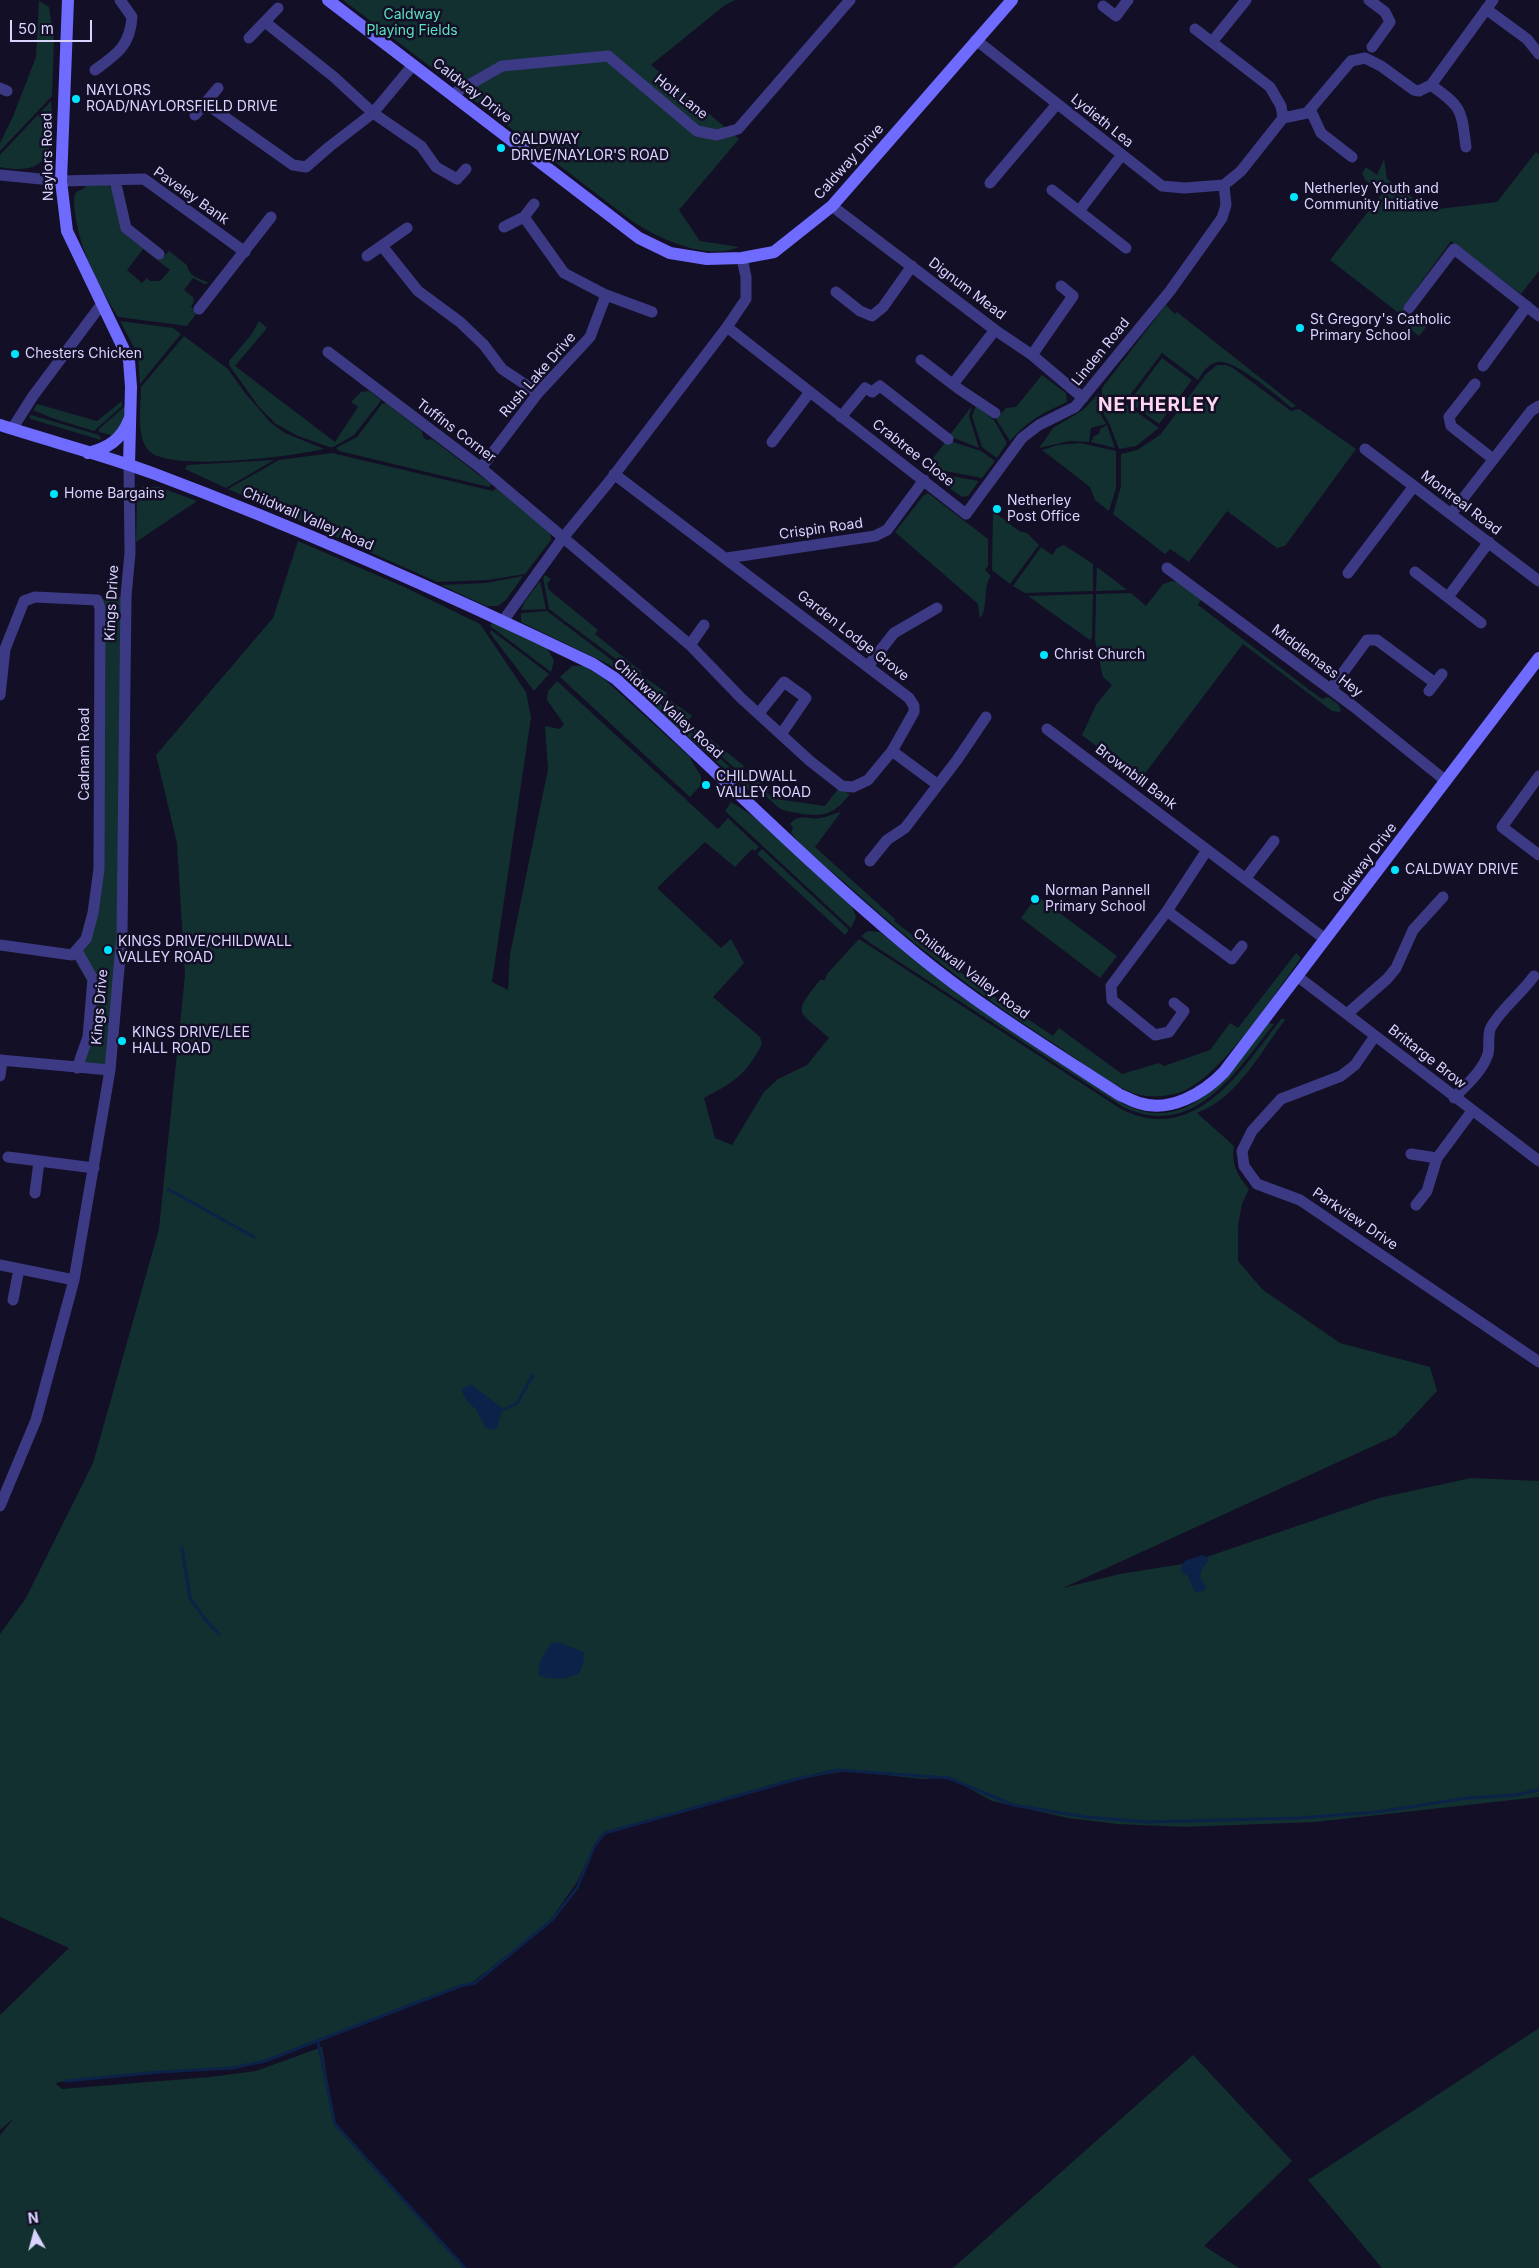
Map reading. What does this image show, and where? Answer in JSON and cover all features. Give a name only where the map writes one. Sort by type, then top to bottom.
[{"type":"main road","name":"Naylors Road","points":[[68,0],[61,181],[67,231],[129,360],[131,372],[130,465]]},
{"type":"main road","name":"Caldway Drive","points":[[328,0],[639,238],[670,253],[707,259],[742,258],[774,252],[832,206],[1012,0]]},
{"type":"main road","points":[[88,453],[100,450],[117,440],[130,418]]},
{"type":"main road","name":"Childwall Valley Road","points":[[6,427],[130,465],[223,500],[385,567],[593,664],[616,679],[871,915],[964,991],[1042,1044],[1120,1095],[1139,1103],[1152,1105],[1170,1104],[1188,1098],[1213,1084]]},
{"type":"main road","name":"Caldway Drive","points":[[1213,1084],[1539,658]]},
{"type":"street","points":[[95,70],[121,50],[131,32],[132,17],[120,0]]},
{"type":"street","name":"Holt Lane","points":[[453,94],[502,66],[608,56],[697,131],[717,135],[738,129],[850,0]]},
{"type":"street","points":[[1103,6],[1116,16],[1128,0]]},
{"type":"street","points":[[1212,42],[1246,0]]},
{"type":"street","points":[[1369,0],[1385,12],[1390,22],[1372,47]]},
{"type":"street","points":[[1224,185],[1241,171],[1283,118],[1303,115],[1337,76],[1351,62],[1358,59],[1365,58],[1381,66],[1414,90],[1419,91],[1431,85],[1490,5],[1527,39],[1539,54]]},
{"type":"street","points":[[249,38],[278,8]]},
{"type":"street","points":[[265,22],[334,77],[373,113],[421,146],[436,167],[456,178],[466,169]]},
{"type":"street","points":[[1195,29],[1270,87],[1281,106],[1283,118]]},
{"type":"street","name":"Lydieth Lea","points":[[976,40],[1121,156],[1162,186],[1184,188],[1224,185]]},
{"type":"street","points":[[205,103],[293,165],[306,168],[329,147],[373,113],[413,65]]},
{"type":"street","points":[[1431,85],[1458,107],[1462,115],[1466,147]]},
{"type":"street","points":[[195,115],[218,88]]},
{"type":"street","points":[[990,184],[1057,104]]},
{"type":"street","points":[[1310,109],[1320,133],[1352,157]]},
{"type":"street","points":[[1079,211],[1121,156]]},
{"type":"street","name":"Paveley Bank","points":[[0,175],[61,181],[144,179],[245,252]]},
{"type":"street","points":[[115,180],[126,228],[159,254]]},
{"type":"street","name":"Linden Road","points":[[966,514],[1022,438],[1039,425],[1075,408],[1170,291],[1222,218],[1226,205],[1224,185]]},
{"type":"street","points":[[1052,190],[1126,248]]},
{"type":"street","points":[[504,227],[524,216],[534,204]]},
{"type":"street","name":"Dignum Mead","points":[[832,206],[995,330],[1032,355],[1083,398]]},
{"type":"street","points":[[524,216],[564,272],[606,295],[652,312]]},
{"type":"street","points":[[199,309],[271,217]]},
{"type":"street","points":[[366,256],[407,228]]},
{"type":"street","points":[[382,246],[418,291],[460,322],[484,345],[502,369],[538,393]]},
{"type":"street","points":[[1409,308],[1454,249],[1539,316]]},
{"type":"street","points":[[503,621],[562,539],[728,327],[746,299],[746,277],[742,258]]},
{"type":"street","points":[[836,292],[860,311],[872,316],[883,307],[912,266]]},
{"type":"street","points":[[1032,355],[1073,296],[1060,286]]},
{"type":"street","name":"Rush Lake Drive","points":[[481,468],[538,393],[590,337],[606,295]]},
{"type":"street","points":[[6,427],[33,396],[101,305]]},
{"type":"street","points":[[1483,366],[1527,306]]},
{"type":"street","name":"Crabtree Close","points":[[728,327],[966,514]]},
{"type":"street","points":[[953,384],[995,330]]},
{"type":"street","name":"Tuffins Corner","points":[[328,352],[481,468],[562,539]]},
{"type":"street","points":[[921,360],[995,413]]},
{"type":"street","points":[[1475,384],[1449,417],[1451,426],[1494,459]]},
{"type":"street","points":[[841,417],[865,388],[872,392],[880,386],[948,439]]},
{"type":"street","points":[[772,442],[810,392]]},
{"type":"street","points":[[1451,514],[1531,412],[1539,406]]},
{"type":"street","name":"Montreal Road","points":[[1365,449],[1539,581]]},
{"type":"street","name":"Kings Drive","points":[[0,1506],[36,1420],[74,1280],[110,1070],[122,934],[126,596],[130,553],[130,465]]},
{"type":"street","name":"Garden Lodge Grove","points":[[562,539],[690,645],[810,761],[842,786],[853,787],[868,780],[892,751],[909,724],[914,712],[914,706],[909,698],[614,474]]},
{"type":"street","name":"Crispin Road","points":[[727,558],[875,536],[887,530],[924,480]]},
{"type":"street","points":[[1348,573],[1414,486]]},
{"type":"street","points":[[1448,597],[1489,542]]},
{"type":"street","name":"Middlemass Hey","points":[[1167,568],[1331,689],[1446,780]]},
{"type":"street","points":[[1415,572],[1481,623]]},
{"type":"street","name":"Cadnam Road","points":[[3,648],[24,601],[35,597],[97,600],[100,608],[99,869],[93,913],[86,939],[77,951]]},
{"type":"street","points":[[868,666],[894,633],[937,608]]},
{"type":"street","points":[[690,645],[704,625]]},
{"type":"street","points":[[1331,689],[1368,640],[1378,640],[1436,683]]},
{"type":"street","points":[[0,695],[3,648]]},
{"type":"street","points":[[759,713],[784,682],[806,698],[782,733]]},
{"type":"street","points":[[870,861],[887,840],[905,828],[986,717]]},
{"type":"street","name":"Brownbill Bank","points":[[1047,729],[1325,939]]},
{"type":"street","points":[[892,751],[938,785]]},
{"type":"street","points":[[1539,776],[1502,827],[1539,855]]},
{"type":"street","points":[[1246,878],[1274,841]]},
{"type":"street","points":[[1174,1003],[1184,1012],[1170,1032],[1156,1035],[1112,1000],[1111,986],[1167,911],[1207,850]]},
{"type":"street","points":[[1347,1014],[1364,997],[1387,979],[1396,968],[1412,930],[1443,897]]},
{"type":"street","points":[[1167,911],[1232,959],[1242,946]]},
{"type":"street","points":[[0,945],[72,955],[77,951],[93,979],[88,1037],[78,1068]]},
{"type":"street","name":"Brittarge Brow","points":[[1297,976],[1454,1098],[1539,1161]]},
{"type":"street","points":[[1454,1098],[1480,1070],[1488,1054],[1490,1030],[1499,1015],[1525,989],[1534,976]]},
{"type":"street","name":"Parkview Drive","points":[[1375,1036],[1355,1066],[1341,1076],[1281,1100],[1252,1131],[1242,1151],[1244,1166],[1257,1184],[1300,1200],[1539,1362]]},
{"type":"street","points":[[0,1076],[1,1060],[110,1070]]},
{"type":"street","points":[[1416,1205],[1427,1191],[1437,1158],[1472,1110]]},
{"type":"street","points":[[1411,1154],[1437,1158]]},
{"type":"street","points":[[8,1157],[94,1168]]},
{"type":"street","points":[[35,1193],[39,1162]]},
{"type":"street","points":[[0,1265],[74,1280]]},
{"type":"street","points":[[13,1300],[19,1269]]},
{"type":"green space","name":"Caldway Playing Fields","points":[[343,0],[735,0],[725,5],[651,65],[739,139],[679,210],[700,241],[739,247],[726,251],[698,250],[669,241],[643,228]]},
{"type":"green space","points":[[39,1],[49,7],[54,39],[52,96],[0,151],[0,143],[12,119],[36,57]]},
{"type":"green space","points":[[51,101],[52,131],[51,144],[47,154],[40,162],[31,167],[18,169],[0,167],[0,155]]},
{"type":"green space","points":[[1536,152],[1539,155],[1539,271],[1521,294],[1451,241],[1403,307],[1427,326],[1419,336],[1396,319],[1400,314],[1330,260],[1382,194],[1382,192],[1365,180],[1362,173],[1366,167],[1377,175],[1384,159],[1387,179],[1430,210],[1497,202]]},
{"type":"green space","points":[[85,185],[108,185],[112,188],[123,225],[162,258],[169,251],[187,265],[192,275],[209,283],[204,284],[193,278],[184,290],[193,297],[194,301],[191,307],[197,313],[187,326],[118,317],[94,275],[78,229],[74,197],[76,192],[85,188]],"holes":[[[143,249],[170,270],[160,281],[150,281],[147,278],[142,283],[127,270]]]},
{"type":"green space","points":[[1166,305],[1175,314],[1177,312],[1296,406],[1292,408],[1255,379],[1224,362],[1217,362],[1211,365],[1198,380],[1162,353],[1124,403],[1159,428],[1136,446],[1119,449],[1110,425],[1101,409],[1102,388]]},
{"type":"green space","points":[[120,321],[173,328],[181,334],[140,384],[138,355]]},
{"type":"green space","points":[[259,321],[267,328],[235,366],[335,442],[358,407],[351,402],[361,392],[369,391],[381,400],[354,435],[333,447],[329,447],[298,436],[276,424],[259,407],[229,365],[229,361],[251,335]]},
{"type":"green space","points":[[184,336],[228,369],[245,393],[271,423],[285,433],[324,449],[260,458],[205,462],[180,461],[160,457],[148,450],[144,444],[141,428],[141,387]]},
{"type":"green space","points":[[1162,358],[1192,380],[1159,424],[1129,402]]},
{"type":"green space","points":[[1217,365],[1226,365],[1233,368],[1291,411],[1299,409],[1356,449],[1285,546],[1277,548],[1227,511],[1189,562],[1170,549],[1165,554],[1113,514],[1121,486],[1121,454],[1137,450],[1160,435],[1206,374]]},
{"type":"green space","points":[[1042,375],[1066,393],[1067,402],[1036,418],[1010,441],[996,419],[1006,408],[1016,407]]},
{"type":"green space","points":[[1099,393],[1097,408],[1106,424],[1091,428],[1089,442],[1070,441],[1039,448],[1053,428],[1083,410]]},
{"type":"green space","points":[[122,401],[122,406],[94,431],[33,410],[37,404],[97,421]]},
{"type":"green space","points":[[386,403],[422,431],[423,437],[427,440],[432,439],[491,484],[489,487],[339,451],[336,448],[357,437],[382,404]]},
{"type":"green space","points":[[125,406],[125,416],[114,436],[99,432],[99,429]]},
{"type":"green space","points":[[972,406],[969,416],[979,448],[949,436]]},
{"type":"green space","points":[[976,406],[994,420],[1007,443],[997,458],[982,447],[972,416]]},
{"type":"green space","points":[[31,415],[96,434],[100,436],[101,440],[31,419],[29,417]]},
{"type":"green space","points":[[1107,425],[1115,448],[1091,442],[1094,436],[1099,434],[1100,429]]},
{"type":"green space","points":[[947,440],[981,451],[995,461],[982,478],[926,467]]},
{"type":"green space","points":[[1080,443],[1116,451],[1116,488],[1109,511],[1095,500],[1090,487],[1042,450],[1058,445]]},
{"type":"green space","points":[[332,453],[493,491],[496,488],[550,532],[551,540],[525,574],[488,580],[437,582],[228,489],[279,460]]},
{"type":"green space","points":[[274,460],[226,488],[185,469],[187,465]]},
{"type":"green space","points":[[933,473],[979,481],[968,496],[962,497],[931,475]]},
{"type":"green space","points":[[142,487],[159,487],[197,501],[136,542],[137,496]]},
{"type":"green space","points":[[928,493],[988,539],[988,566],[985,570],[991,576],[988,581],[983,614],[980,619],[978,604],[895,532],[923,496]]},
{"type":"green space","points":[[993,511],[1019,531],[1027,533],[1039,545],[1010,584],[992,570]]},
{"type":"green space","points":[[298,541],[402,586],[480,624],[526,692],[531,717],[492,982],[508,990],[510,954],[548,769],[545,726],[560,729],[564,724],[547,700],[548,691],[557,681],[718,829],[728,818],[759,847],[755,851],[752,849],[735,867],[705,842],[657,888],[721,948],[731,939],[744,963],[713,997],[760,1037],[762,1044],[756,1055],[738,1077],[704,1098],[715,1138],[732,1145],[764,1092],[778,1079],[807,1065],[829,1038],[805,1017],[802,1007],[820,980],[825,980],[827,974],[859,939],[1121,1109],[1148,1118],[1172,1118],[1194,1110],[1215,1097],[1251,1059],[1282,1018],[1285,1020],[1236,1086],[1211,1106],[1197,1113],[1234,1146],[1234,1164],[1241,1179],[1249,1189],[1242,1204],[1238,1226],[1238,1261],[1263,1290],[1340,1343],[1430,1367],[1437,1391],[1395,1436],[1063,1588],[1120,1574],[1189,1563],[1379,1498],[1471,1478],[1539,1481],[1539,1797],[1315,1822],[1184,1827],[1117,1824],[1068,1818],[992,1801],[950,1778],[922,1779],[847,1771],[784,1781],[604,1834],[593,1849],[577,1882],[547,1925],[470,1984],[265,2061],[232,2068],[160,2072],[58,2082],[56,2084],[62,2089],[210,2077],[256,2071],[322,2047],[335,2124],[465,2268],[0,2268],[0,2135],[14,2118],[0,2130],[0,2015],[69,1948],[0,1917],[0,1634],[26,1598],[93,1463],[159,1229],[185,975],[177,843],[156,755],[273,618]]},
{"type":"green space","points":[[1064,545],[1093,564],[1093,591],[1025,593],[1013,586],[1041,547],[1052,555],[1057,548]]},
{"type":"green space","points":[[1097,567],[1127,590],[1096,591]]},
{"type":"green space","points":[[545,575],[551,579],[547,584],[549,590],[598,630],[595,634],[642,672],[640,674],[667,693],[665,696],[692,716],[688,721],[744,766],[742,770],[769,789],[767,793],[776,799],[825,806],[838,789],[850,794],[840,806],[824,814],[802,814],[779,808],[673,713],[628,668],[549,609],[543,578]]},
{"type":"green space","points":[[523,576],[506,600],[498,606],[486,606],[441,585],[486,583]]},
{"type":"green space","points":[[540,581],[546,609],[521,610],[524,603]]},
{"type":"green space","points":[[1172,581],[1178,582],[1202,598],[1198,605],[1309,691],[1322,699],[1328,697],[1338,704],[1340,712],[1332,711],[1243,644],[1137,784],[1134,785],[1133,778],[1135,778],[1135,774],[1130,765],[1119,771],[1110,767],[1114,760],[1082,735],[1096,705],[1112,685],[1103,677],[1095,640],[1096,594],[1131,593],[1146,606],[1163,584]]},
{"type":"green space","points":[[1093,594],[1092,638],[1090,640],[1028,596]]},
{"type":"green space","points":[[126,596],[119,963],[110,1070],[77,1068],[93,991],[72,955],[93,913],[97,600]]},
{"type":"green space","points":[[547,611],[625,670],[688,730],[685,735],[610,665],[521,622],[521,613]]},
{"type":"green space","points":[[492,622],[547,648],[554,661],[551,672],[490,626]]},
{"type":"green space","points":[[491,630],[549,674],[534,691],[490,633]]},
{"type":"green space","points":[[572,666],[585,666],[603,678],[691,758],[701,776],[701,785],[690,797],[560,677]]},
{"type":"green space","points":[[690,731],[754,789],[752,793],[687,736]]},
{"type":"green space","points":[[731,802],[758,819],[852,906],[856,917],[851,928],[725,811]]},
{"type":"green space","points":[[841,812],[815,847],[895,919],[894,921],[973,982],[1053,1036],[1059,1028],[1122,1074],[1159,1063],[1164,1066],[1210,1050],[1230,1023],[1238,1028],[1296,953],[1301,958],[1245,1034],[1211,1072],[1194,1085],[1178,1093],[1144,1096],[1133,1093],[1113,1084],[1093,1071],[951,972],[901,932],[812,855],[791,833],[793,827],[790,824],[797,819],[821,818]]},
{"type":"green space","points":[[762,849],[849,930],[845,935],[757,854]]},
{"type":"green space","points":[[1037,896],[1117,956],[1100,978],[1021,918]]},
{"type":"green space","points":[[868,931],[880,932],[969,1002],[1122,1103],[1146,1112],[1169,1112],[1189,1106],[1207,1094],[1240,1060],[1268,1023],[1274,1024],[1244,1063],[1209,1097],[1190,1109],[1169,1115],[1146,1114],[1120,1105],[870,943],[861,936]]},
{"type":"green space","points":[[1539,2028],[1539,2268],[1382,2268],[1308,2180]]},
{"type":"green space","points":[[1193,2055],[1292,2161],[1204,2246],[1239,2268],[953,2268]]},
{"type":"water","points":[[472,1385],[502,1408],[497,1429],[492,1430],[485,1427],[476,1409],[465,1397],[462,1388]]},
{"type":"water","points":[[1202,1555],[1207,1557],[1208,1561],[1202,1569],[1200,1576],[1206,1588],[1204,1591],[1195,1592],[1188,1576],[1182,1573],[1181,1568],[1185,1561]]},
{"type":"water","points":[[557,1642],[584,1652],[582,1667],[578,1674],[558,1679],[546,1678],[538,1674],[541,1659],[551,1643]]},
{"type":"waterway","points":[[168,1189],[254,1237]]},
{"type":"waterway","points":[[503,1410],[517,1403],[533,1375]]},
{"type":"waterway","points":[[182,1548],[190,1598],[204,1618],[219,1634]]},
{"type":"waterway","points":[[66,2081],[160,2072],[232,2068],[265,2061],[460,1986],[475,1983],[552,1920],[577,1888],[595,1845],[605,1833],[797,1779],[838,1770],[949,1778],[1013,1805],[1086,1817],[1146,1822],[1298,1818],[1377,1812],[1468,1798],[1516,1795],[1539,1790]]},
{"type":"waterway","points":[[318,2042],[335,2124],[465,2268]]},
{"type":"place","name":"NAYLORS ROAD/NAYLORSFIELD DRIVE","points":[[76,99]]},
{"type":"place","name":"CALDWAY DRIVE/NAYLOR'S ROAD","points":[[501,148]]},
{"type":"place","name":"Netherley Youth and Community Initiative","points":[[1294,197]]},
{"type":"place","name":"St Gregory's Catholic Primary School","points":[[1300,328]]},
{"type":"place","name":"Chesters Chicken","points":[[15,354]]},
{"type":"place","name":"Home Bargains","points":[[54,494]]},
{"type":"place","name":"Netherley Post Office","points":[[997,509]]},
{"type":"place","name":"Christ Church","points":[[1044,655]]},
{"type":"place","name":"CHILDWALL VALLEY ROAD","points":[[706,785]]},
{"type":"place","name":"CALDWAY DRIVE","points":[[1395,870]]},
{"type":"place","name":"Norman Pannell Primary School","points":[[1035,899]]},
{"type":"place","name":"KINGS DRIVE/CHILDWALL VALLEY ROAD","points":[[108,950]]},
{"type":"place","name":"KINGS DRIVE/LEE HALL ROAD","points":[[122,1041]]},
{"type":"district","name":"NETHERLEY","points":[[1159,405]]}]
